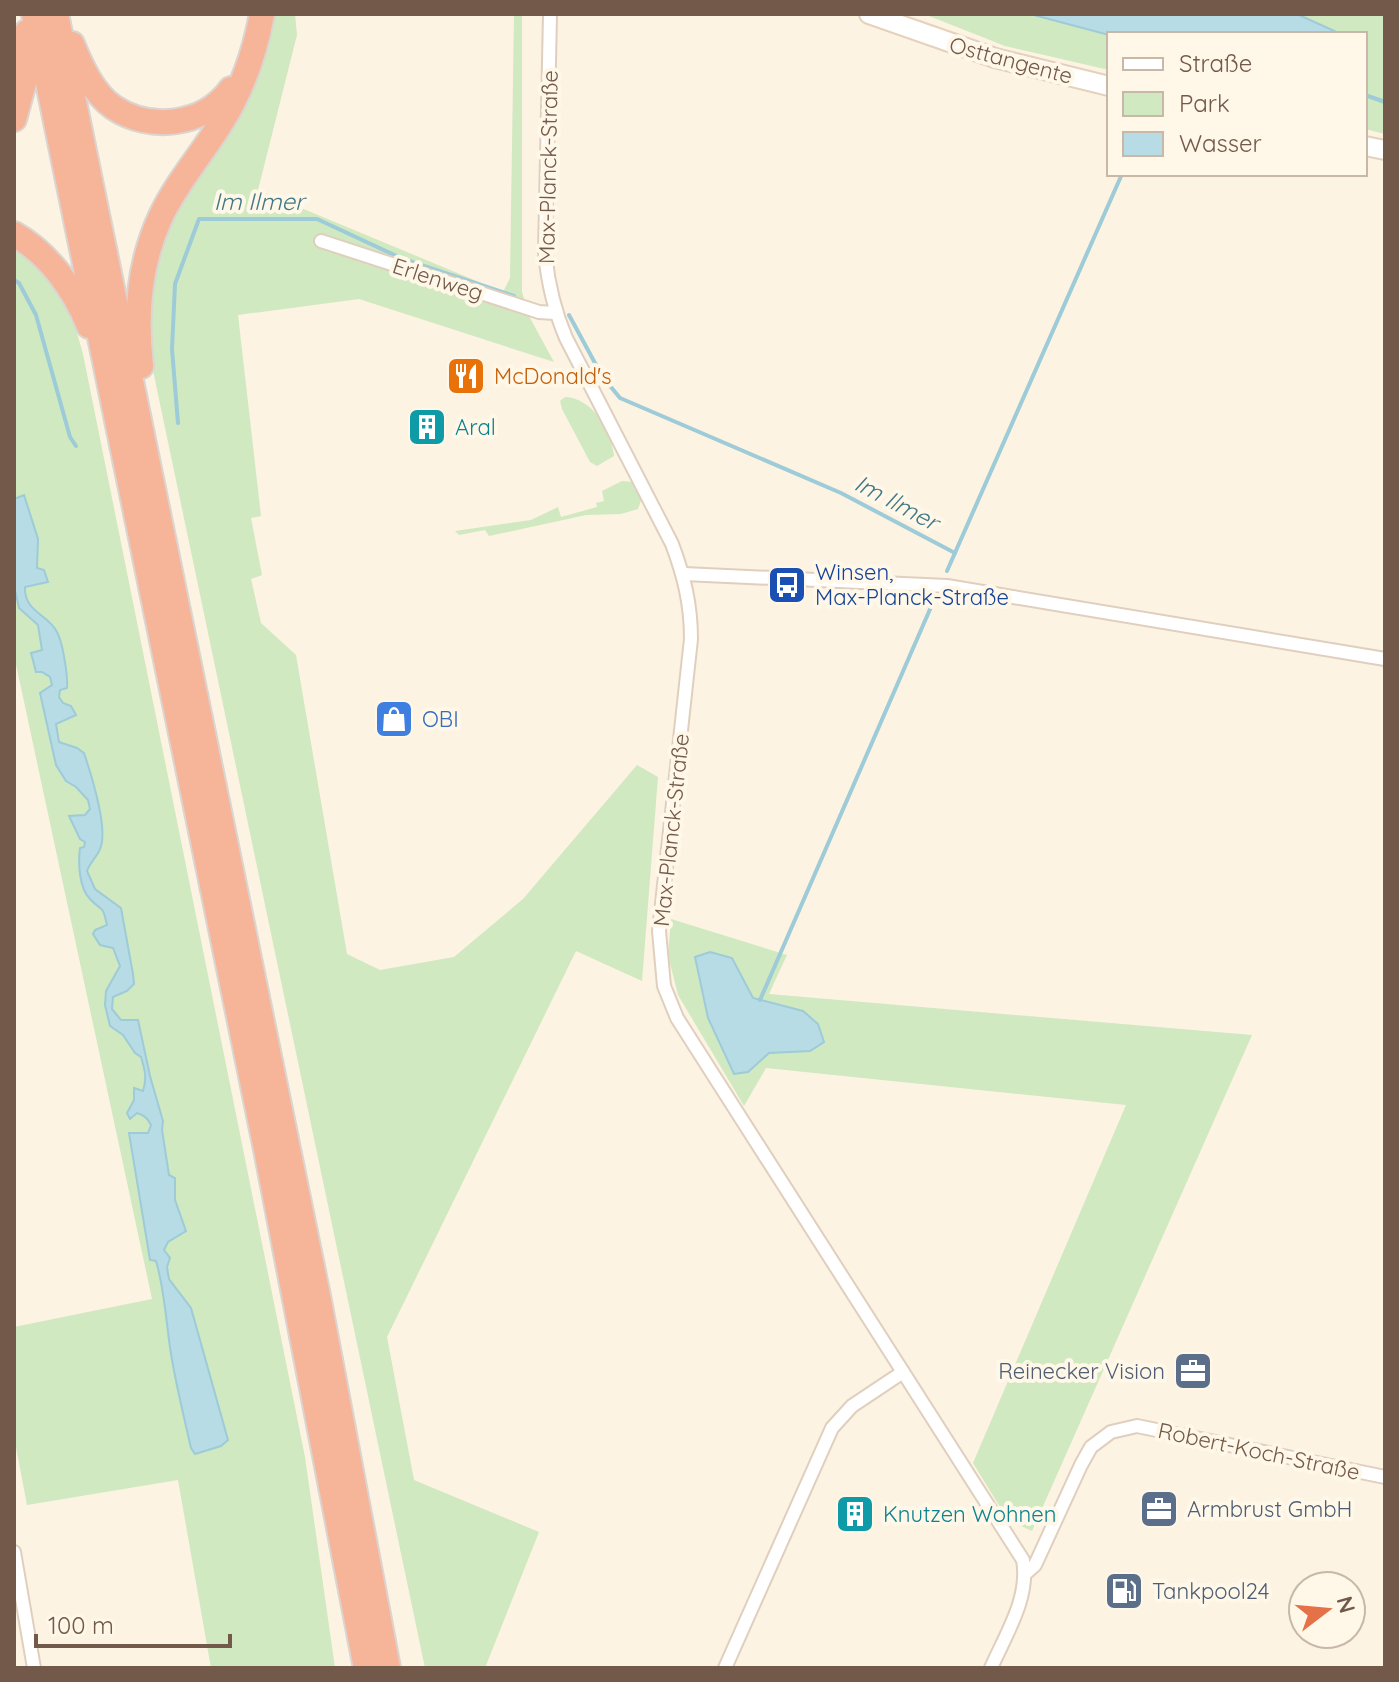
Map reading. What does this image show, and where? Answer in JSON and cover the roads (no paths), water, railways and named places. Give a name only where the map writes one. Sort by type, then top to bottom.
[{"type":"highway","points":[[14,119],[27,71],[26,14]]},
{"type":"highway","points":[[34,14],[266,1149],[366,1668]]},
{"type":"highway","points":[[58,14],[85,72],[101,95],[129,115],[147,120],[180,121],[214,107],[225,97],[252,57]]},
{"type":"highway","points":[[58,14],[318,1296],[388,1668]]},
{"type":"highway","points":[[155,498],[139,349],[139,302],[148,249],[177,187],[222,123],[239,89],[252,57],[262,14]]},
{"type":"highway","points":[[14,234],[44,256],[64,280],[82,309],[107,369]]},
{"type":"main road","name":"Osttangente","points":[[869,14],[995,58],[1107,86]]},
{"type":"street","name":"Max-Planck-Straße","points":[[550,14],[545,253],[549,288],[555,313],[571,349],[659,514],[684,574],[691,607],[691,639],[659,931],[664,986],[677,1018],[1023,1560],[1026,1573]]},
{"type":"street","name":"Erlenweg","points":[[321,241],[539,312],[555,313]]},
{"type":"street","points":[[684,574],[947,586],[1385,659]]},
{"type":"street","points":[[725,1668],[832,1428],[852,1406],[903,1372]]},
{"type":"street","name":"Robert-Koch-Straße","points":[[1026,1573],[1035,1565],[1091,1447],[1111,1432],[1137,1426],[1385,1477]]},
{"type":"street","points":[[14,1552],[34,1668]]},
{"type":"street","points":[[991,1668],[1024,1593],[1026,1573]]},
{"type":"water","points":[[1030,14],[1297,14],[1337,32],[1107,32],[1107,34]]},
{"type":"water","points":[[24,495],[38,539],[37,568],[44,570],[48,582],[25,587],[26,595],[28,602],[53,626],[59,637],[67,688],[60,690],[59,697],[71,706],[76,715],[56,724],[59,742],[84,753],[101,815],[100,849],[87,871],[95,889],[121,908],[133,974],[134,984],[113,997],[112,1009],[121,1020],[138,1020],[163,1121],[169,1175],[175,1178],[175,1200],[186,1231],[168,1242],[164,1250],[170,1258],[167,1267],[169,1279],[191,1308],[228,1440],[221,1446],[195,1454],[175,1377],[159,1272],[156,1261],[150,1260],[129,1133],[148,1133],[151,1125],[142,1115],[137,1113],[130,1119],[127,1113],[134,1100],[134,1088],[143,1091],[144,1070],[141,1057],[123,1035],[110,1026],[105,1005],[106,991],[120,966],[113,948],[100,945],[93,934],[107,925],[103,911],[86,894],[79,861],[80,848],[84,847],[85,842],[80,839],[69,816],[85,815],[90,809],[88,800],[66,781],[56,765],[40,693],[52,685],[50,677],[36,672],[31,653],[42,650],[38,625],[19,608],[14,586],[14,499]]},
{"type":"water","points":[[710,952],[732,958],[753,998],[803,1011],[818,1024],[824,1042],[810,1051],[769,1053],[748,1072],[734,1074],[708,1018],[695,957]]},
{"type":"waterway","points":[[1367,96],[1385,102]]},
{"type":"waterway","name":"Im Ilmer","points":[[947,571],[1121,176]]},
{"type":"waterway","name":"Im Ilmer","points":[[178,423],[172,349],[175,284],[199,219],[317,219],[403,259],[514,296]]},
{"type":"waterway","name":"Im Ilmer","points":[[14,280],[19,283],[36,315],[70,437],[76,446]]},
{"type":"waterway","name":"Im Ilmer","points":[[569,315],[602,376],[620,398],[841,493],[955,553]]},
{"type":"waterway","points":[[760,1000],[931,607]]},
{"type":"place","name":"McDonald's","points":[[466,376]]},
{"type":"place","name":"Aral","points":[[427,427]]},
{"type":"place","name":"Winsen, Max-Planck-Straße","points":[[787,585]]},
{"type":"place","name":"OBI","points":[[394,719]]},
{"type":"place","name":"Reinecker Vision","points":[[1193,1371]]},
{"type":"place","name":"Armbrust GmbH","points":[[1159,1509]]},
{"type":"place","name":"Knutzen Wohnen","points":[[855,1514]]},
{"type":"place","name":"Tankpool24","points":[[1124,1591]]}]
